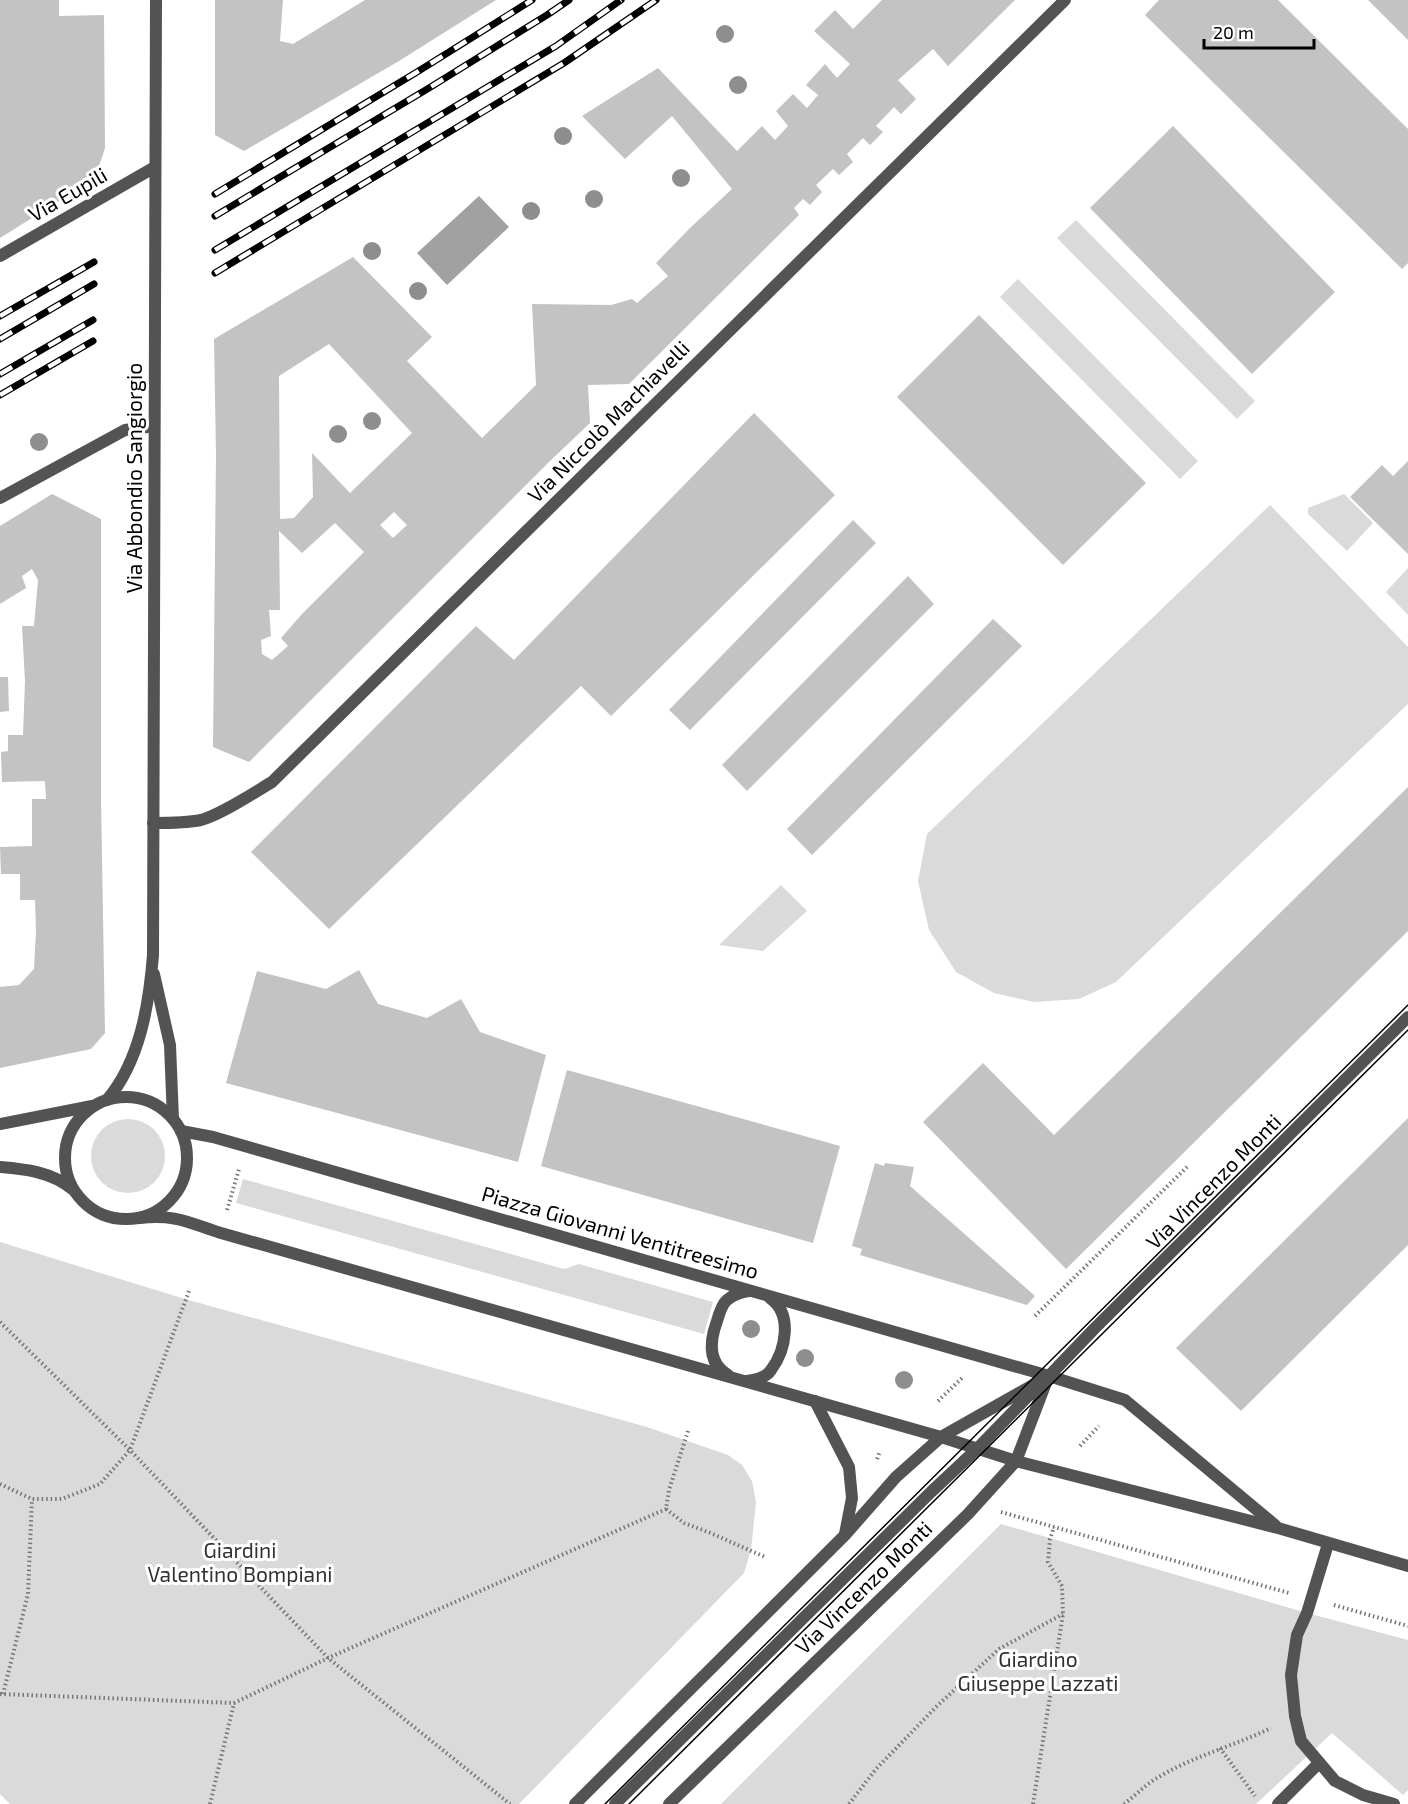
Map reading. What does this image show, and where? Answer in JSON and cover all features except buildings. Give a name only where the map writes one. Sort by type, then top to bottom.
[{"type":"street","name":"Via Abbondio Sangiorgio","points":[[156,0],[153,955],[157,987],[170,1044],[173,1119]]},
{"type":"street","name":"Via Niccolò Machiavelli","points":[[153,823],[202,819],[233,805],[272,782],[1065,0]]},
{"type":"street","name":"Via Eupili","points":[[0,256],[155,167]]},
{"type":"street","points":[[0,498],[125,430],[154,426]]},
{"type":"street","name":"Via Abbondio Sangiorgio","points":[[107,1100],[122,1081],[131,1061],[147,999],[153,955]]},
{"type":"street","name":"Via Vincenzo Monti","points":[[578,1803],[845,1535],[896,1477],[941,1437],[1049,1376],[1408,1017]]},
{"type":"street","points":[[0,1124],[93,1106],[122,1097],[142,1099],[161,1108],[173,1119],[181,1131],[187,1150],[186,1169],[180,1188],[167,1204],[140,1218]]},
{"type":"street","points":[[78,1196],[72,1188],[65,1168],[66,1148],[72,1128],[93,1106]]},
{"type":"street","name":"Piazza Giovanni Ventitreesimo","points":[[181,1131],[213,1137],[1049,1376],[1125,1400],[1278,1528]]},
{"type":"street","points":[[0,1167],[50,1176],[66,1184],[92,1210],[101,1215],[121,1220],[162,1216],[184,1219],[232,1236],[941,1437],[1016,1461],[1278,1528],[1408,1566]]},
{"type":"street","points":[[731,1377],[722,1372],[713,1359],[711,1346],[713,1332],[726,1301],[740,1292],[751,1291]]},
{"type":"street","points":[[745,1381],[758,1380],[771,1371],[782,1350],[786,1331],[783,1314],[776,1301],[767,1295]]},
{"type":"street","points":[[615,1804],[1049,1376]]},
{"type":"street","name":"Via Vincenzo Monti","points":[[669,1804],[968,1514],[1016,1461],[1049,1376]]},
{"type":"street","points":[[815,1401],[849,1467],[852,1498],[845,1535]]},
{"type":"street","points":[[1328,1544],[1307,1612],[1297,1635],[1291,1675],[1295,1716],[1301,1741],[1335,1781],[1363,1795],[1394,1804]]},
{"type":"street","points":[[1278,1804],[1319,1763]]},
{"type":"path","points":[[227,1211],[240,1165]]},
{"type":"path","points":[[1035,1316],[1189,1165]]},
{"type":"path","points":[[0,1484],[32,1499],[62,1499],[100,1484],[130,1450],[189,1291]]},
{"type":"path","points":[[0,1322],[130,1450],[328,1658],[510,1804]]},
{"type":"path","points":[[939,1401],[962,1377]]},
{"type":"path","points":[[1080,1446],[1099,1426]]},
{"type":"path","points":[[666,1509],[669,1490],[688,1431]]},
{"type":"path","points":[[32,1499],[28,1594],[2,1694],[234,1703],[328,1658],[666,1509]]},
{"type":"path","points":[[666,1509],[684,1523],[765,1557]]},
{"type":"path","points":[[1000,1512],[1298,1595]]},
{"type":"path","points":[[1033,1804],[1063,1614],[1062,1586],[1048,1562],[1050,1539],[1054,1527]]},
{"type":"path","points":[[1332,1605],[1408,1626]]},
{"type":"path","points":[[849,1804],[876,1769],[937,1706],[999,1649],[1063,1614]]},
{"type":"path","points":[[210,1804],[234,1703]]},
{"type":"path","points":[[1124,1804],[1156,1779],[1220,1748],[1250,1738],[1295,1716]]},
{"type":"path","points":[[1220,1748],[1259,1801]]},
{"type":"green space","points":[[1076,220],[1255,401],[1237,419],[1057,238]]},
{"type":"green space","points":[[1018,279],[1198,461],[1180,479],[1000,297]]},
{"type":"green space","points":[[1344,494],[1373,523],[1347,551],[1308,514],[1308,508]]},
{"type":"green space","points":[[1270,505],[1408,647],[1408,704],[1116,982],[1079,999],[1034,1002],[994,993],[956,972],[929,930],[918,881],[927,834]]},
{"type":"green space","points":[[1408,568],[1408,615],[1386,592]]},
{"type":"green space","points":[[781,885],[807,911],[763,951],[719,945]]},
{"type":"green space","points":[[128,1119],[149,1125],[159,1135],[165,1156],[159,1177],[149,1187],[128,1193],[107,1187],[97,1177],[91,1156],[97,1135],[107,1125]]},
{"type":"green space","points":[[243,1179],[564,1269],[579,1264],[713,1302],[704,1334],[236,1203]]},
{"type":"green space","name":"Giardini Valentino Bompiani","points":[[0,1242],[185,1299],[647,1427],[728,1455],[742,1465],[752,1481],[756,1502],[751,1550],[744,1573],[519,1804],[10,1804],[0,1794]]},
{"type":"green space","name":"Giardino Giuseppe Lazzati","points":[[1001,1524],[1408,1640],[1408,1790],[1403,1795],[1332,1733],[1256,1804],[721,1804]]},
{"type":"shaded area","points":[[479,196],[509,227],[447,285],[417,253]]},
{"type":"tram line","points":[[605,1804],[1408,1005]]},
{"type":"tram line","points":[[629,1804],[1408,1030]]},
{"type":"railway","points":[[215,194],[532,0]]},
{"type":"railway","points":[[215,216],[429,88],[569,0]]},
{"type":"railway","points":[[215,250],[556,46],[621,0]]},
{"type":"railway","points":[[215,273],[564,63],[656,0]]},
{"type":"railway","points":[[0,316],[94,262]]},
{"type":"railway","points":[[0,339],[94,284]]},
{"type":"railway","points":[[0,374],[93,320]]},
{"type":"railway","points":[[0,395],[93,341]]}]
